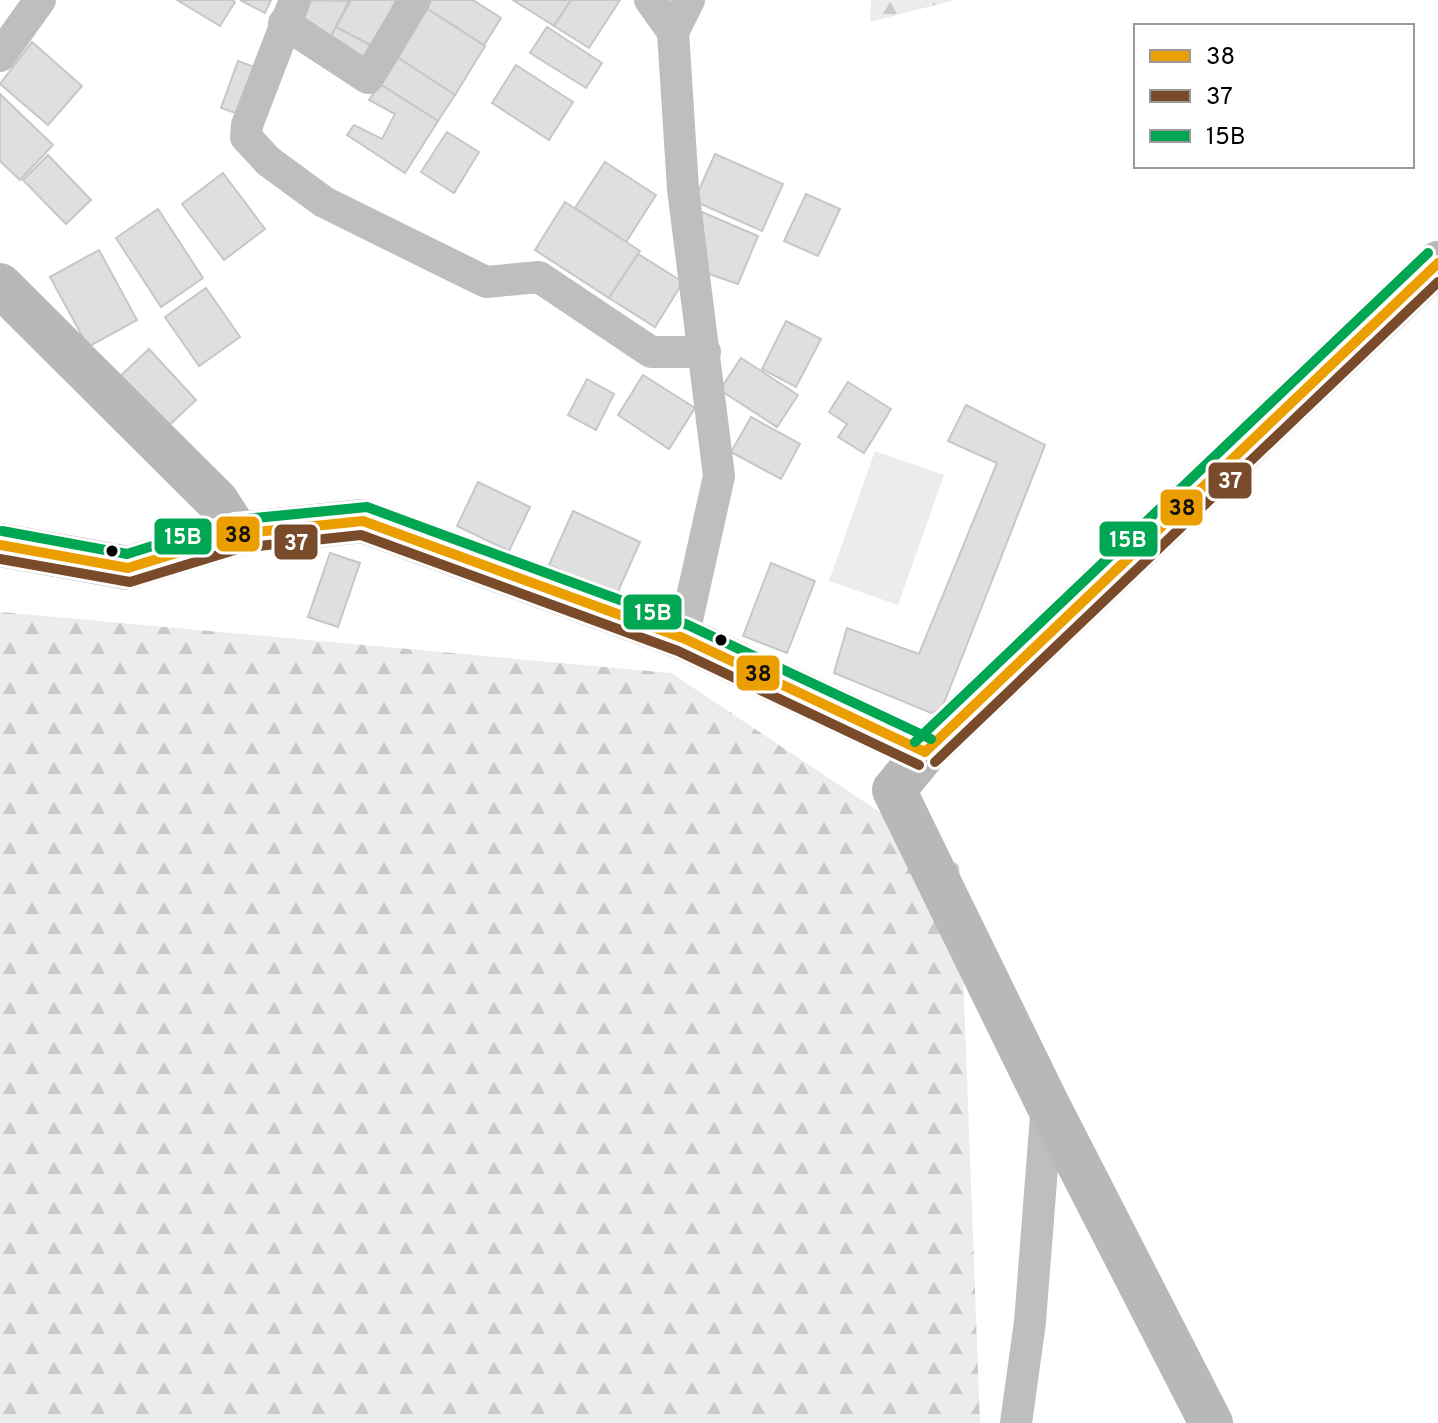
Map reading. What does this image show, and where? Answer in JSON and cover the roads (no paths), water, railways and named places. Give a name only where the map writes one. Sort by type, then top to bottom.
[{"type":"street","points":[[0,56],[40,0]]},
{"type":"street","points":[[415,0],[368,78],[290,12],[246,137],[268,161],[324,202],[486,282],[539,277],[651,352],[705,352]]},
{"type":"street","points":[[650,0],[673,32]]},
{"type":"street","points":[[683,638],[719,476],[683,189],[673,32],[689,0]]},
{"type":"street","points":[[1211,1423],[1047,1103],[894,790],[925,752],[1438,263]]},
{"type":"street","points":[[0,285],[217,501],[238,534]]},
{"type":"street","points":[[0,545],[128,568],[238,534],[363,521],[683,638],[925,752]]},
{"type":"street","points":[[1016,1423],[1030,1322],[1047,1103]]}]
